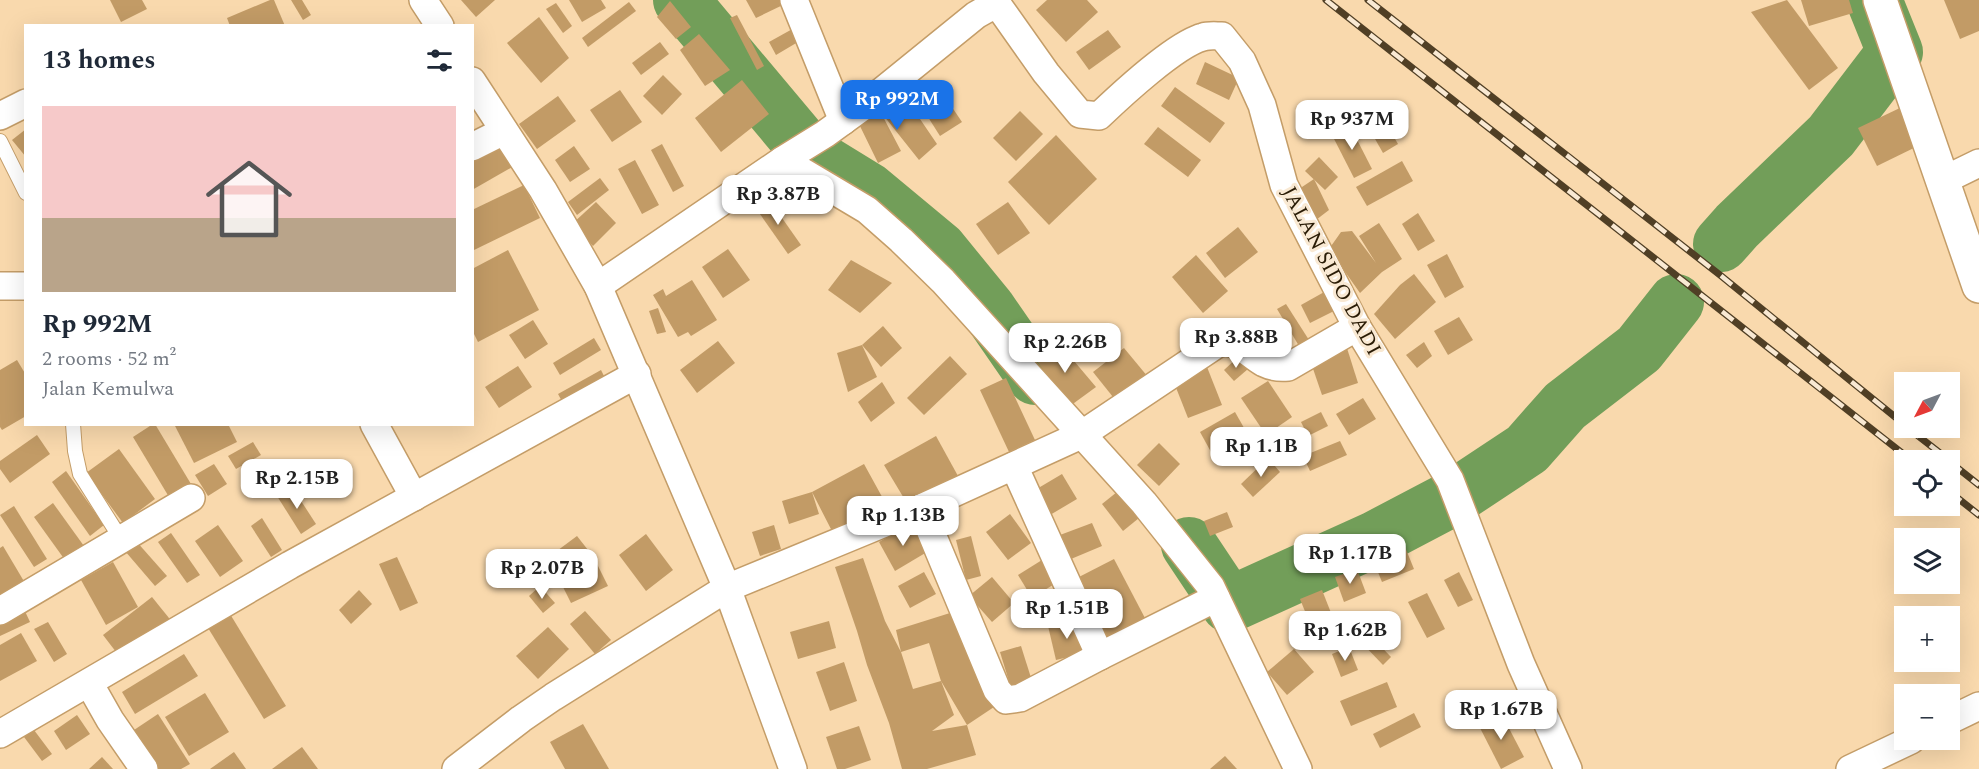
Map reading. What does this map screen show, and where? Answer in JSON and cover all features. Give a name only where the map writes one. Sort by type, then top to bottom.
[{"type":"main road","points":[[1880,0],[1979,286]]},
{"type":"street","points":[[423,0],[439,24]]},
{"type":"street","points":[[598,286],[834,128],[794,0]]},
{"type":"street","name":"JALAN SIDO DADI","points":[[834,128],[976,15],[992,6],[1000,8],[1046,73],[1080,114],[1099,116],[1181,48],[1204,36],[1222,36],[1242,61],[1262,105],[1284,185],[1357,327],[1450,480],[1521,664],[1568,769]]},
{"type":"street","points":[[474,84],[543,190],[598,286],[727,588],[793,769]]},
{"type":"street","points":[[0,116],[24,104]]},
{"type":"street","points":[[474,146],[504,131]]},
{"type":"street","points":[[783,160],[867,210],[901,240],[1088,430],[1211,587],[1299,769]]},
{"type":"street","points":[[1942,181],[1979,163]]},
{"type":"street","points":[[456,769],[553,697],[727,588],[921,508],[1088,430],[1224,341],[1233,342],[1265,364],[1277,368],[1288,367],[1357,327]]},
{"type":"street","points":[[1,730],[89,682],[290,565],[637,374]]},
{"type":"street","points":[[375,426],[414,497]]},
{"type":"street","points":[[1014,466],[1100,656]]},
{"type":"street","points":[[0,611],[190,498]]},
{"type":"street","points":[[921,508],[997,690],[1006,700],[1020,698],[1216,598]]},
{"type":"street","points":[[89,682],[110,720],[144,769]]},
{"type":"street","points":[[1960,715],[1979,706]]},
{"type":"street","points":[[1850,769],[1894,748]]},
{"type":"lane","points":[[0,141],[24,189]]},
{"type":"lane","points":[[73,426],[75,452],[80,474],[121,540]]},
{"type":"building","points":[[110,0],[142,0],[147,9],[121,22]]},
{"type":"building","points":[[274,0],[284,24],[229,24],[227,18]]},
{"type":"building","points":[[291,0],[302,0],[311,15],[303,20]]},
{"type":"building","points":[[461,0],[495,0],[476,17]]},
{"type":"building","points":[[569,0],[601,0],[606,8],[582,22]]},
{"type":"building","points":[[746,0],[786,0],[787,3],[756,18]]},
{"type":"building","points":[[1047,0],[1087,0],[1098,12],[1066,42],[1036,10]]},
{"type":"building","points":[[1787,0],[1838,68],[1809,90],[1751,12]]},
{"type":"building","points":[[1801,0],[1849,0],[1853,13],[1809,26]]},
{"type":"building","points":[[1944,0],[1979,0],[1979,31],[1960,39]]},
{"type":"building","points":[[670,1],[691,27],[676,39],[657,17]]},
{"type":"building","points":[[629,2],[636,11],[588,47],[582,38]]},
{"type":"building","points":[[556,3],[572,26],[563,33],[546,9]]},
{"type":"building","points":[[737,15],[764,66],[757,70],[730,18]]},
{"type":"building","points":[[539,17],[569,58],[541,83],[507,43]]},
{"type":"building","points":[[796,27],[803,39],[776,55],[769,42]]},
{"type":"building","points":[[1108,30],[1121,47],[1089,70],[1076,52]]},
{"type":"building","points":[[699,34],[730,70],[705,86],[680,50]]},
{"type":"building","points":[[660,42],[669,54],[641,75],[632,63]]},
{"type":"building","points":[[1205,62],[1239,78],[1229,100],[1196,84]]},
{"type":"building","points":[[663,75],[682,94],[662,115],[643,96]]},
{"type":"building","points":[[742,80],[769,114],[721,152],[695,118]]},
{"type":"building","points":[[935,82],[962,122],[940,136],[914,95]]},
{"type":"building","points":[[1175,87],[1225,123],[1210,143],[1161,106]]},
{"type":"building","points":[[620,90],[642,122],[612,142],[590,110]]},
{"type":"building","points":[[903,94],[937,144],[919,160],[880,111]]},
{"type":"building","points":[[558,96],[576,121],[537,149],[519,124]]},
{"type":"building","points":[[1904,106],[1922,144],[1877,166],[1858,128]]},
{"type":"building","points":[[1377,108],[1398,144],[1383,153],[1362,116]]},
{"type":"building","points":[[880,111],[901,151],[878,163],[858,122]]},
{"type":"building","points":[[1020,111],[1043,134],[1016,161],[993,138]]},
{"type":"building","points":[[1349,124],[1372,169],[1354,178],[1331,133]]},
{"type":"building","points":[[1158,127],[1201,160],[1188,177],[1144,144]]},
{"type":"building","points":[[24,131],[24,155],[12,140]]},
{"type":"building","points":[[1056,135],[1097,179],[1049,225],[1008,182]]},
{"type":"building","points":[[507,138],[521,162],[474,189],[474,157]]},
{"type":"building","points":[[662,144],[684,186],[673,192],[651,150]]},
{"type":"building","points":[[574,146],[590,169],[570,182],[555,160]]},
{"type":"building","points":[[1319,157],[1338,177],[1325,190],[1305,171]]},
{"type":"building","points":[[635,160],[659,205],[642,214],[618,169]]},
{"type":"building","points":[[1402,161],[1413,181],[1367,206],[1356,187]]},
{"type":"building","points":[[600,178],[609,190],[577,215],[568,202]]},
{"type":"building","points":[[1314,179],[1329,210],[1312,223],[1296,191]]},
{"type":"building","points":[[524,185],[540,218],[474,250],[474,209]]},
{"type":"building","points":[[768,198],[801,245],[788,254],[755,207]]},
{"type":"building","points":[[596,202],[616,223],[593,246],[572,224]]},
{"type":"building","points":[[1008,202],[1030,233],[998,255],[976,224]]},
{"type":"building","points":[[1418,213],[1435,241],[1418,251],[1402,224]]},
{"type":"building","points":[[1379,223],[1402,259],[1382,272],[1360,293],[1329,249],[1341,232],[1352,231],[1376,263],[1359,236]]},
{"type":"building","points":[[1238,227],[1258,252],[1225,278],[1206,253]]},
{"type":"building","points":[[728,249],[750,280],[723,298],[702,267]]},
{"type":"building","points":[[508,250],[539,310],[478,342],[474,334],[474,268]]},
{"type":"building","points":[[1447,254],[1464,287],[1445,298],[1427,265]]},
{"type":"building","points":[[1196,255],[1228,291],[1203,313],[1172,277]]},
{"type":"building","points":[[851,260],[892,283],[860,313],[828,290]]},
{"type":"building","points":[[1414,274],[1436,302],[1395,339],[1374,314],[1400,285]]},
{"type":"building","points":[[692,280],[717,320],[691,336],[688,332],[678,337],[653,295],[663,289],[666,296]]},
{"type":"building","points":[[1326,291],[1336,310],[1310,323],[1301,305]]},
{"type":"building","points":[[1286,304],[1309,340],[1299,346],[1277,309]]},
{"type":"building","points":[[658,308],[666,332],[657,334],[649,311]]},
{"type":"building","points":[[1459,317],[1473,340],[1448,355],[1434,331]]},
{"type":"building","points":[[533,320],[548,344],[525,359],[509,335]]},
{"type":"building","points":[[883,326],[902,348],[881,367],[862,345]]},
{"type":"building","points":[[594,338],[601,350],[560,375],[553,363]]},
{"type":"building","points":[[718,341],[735,363],[697,393],[680,370]]},
{"type":"building","points":[[1058,342],[1096,387],[1070,406],[1036,360]]},
{"type":"building","points":[[1424,342],[1432,356],[1417,368],[1406,355]]},
{"type":"building","points":[[862,345],[877,377],[848,392],[837,353]]},
{"type":"building","points":[[1346,345],[1358,383],[1322,395],[1309,357]]},
{"type":"building","points":[[1124,348],[1148,377],[1117,402],[1093,372]]},
{"type":"building","points":[[950,356],[967,374],[924,415],[907,398]]},
{"type":"building","points":[[1238,357],[1248,369],[1234,381],[1224,370]]},
{"type":"building","points":[[17,360],[24,372],[24,417],[2,430],[0,427],[0,370]]},
{"type":"building","points":[[518,366],[532,387],[499,408],[485,387]]},
{"type":"building","points":[[1207,367],[1222,405],[1188,418],[1173,380]]},
{"type":"building","points":[[601,370],[607,382],[564,405],[558,394]]},
{"type":"building","points":[[1006,378],[1035,440],[1009,452],[980,390]]},
{"type":"building","points":[[1268,381],[1292,417],[1266,435],[1241,398]]},
{"type":"building","points":[[882,382],[895,403],[871,422],[858,402]]},
{"type":"building","points":[[1363,398],[1376,419],[1349,435],[1336,414]]},
{"type":"building","points":[[1235,412],[1252,442],[1216,461],[1200,432]]},
{"type":"building","points":[[1321,412],[1328,426],[1308,436],[1301,422]]},
{"type":"building","points":[[150,426],[156,426],[191,484],[169,497],[133,437]]},
{"type":"building","points":[[175,426],[229,426],[237,442],[194,463]]},
{"type":"building","points":[[37,435],[50,454],[10,483],[0,469],[0,461]]},
{"type":"building","points":[[936,436],[958,476],[908,505],[884,465]]},
{"type":"building","points":[[1340,441],[1347,455],[1310,471],[1303,456]]},
{"type":"building","points":[[253,442],[261,455],[236,469],[228,456]]},
{"type":"building","points":[[1159,443],[1180,464],[1159,486],[1137,465]]},
{"type":"building","points":[[119,449],[155,499],[123,523],[86,473]]},
{"type":"building","points":[[1268,458],[1280,472],[1253,497],[1241,484]]},
{"type":"building","points":[[214,464],[227,484],[208,496],[195,475]]},
{"type":"building","points":[[864,464],[886,504],[833,533],[812,492]]},
{"type":"building","points":[[66,471],[104,525],[90,536],[52,482]]},
{"type":"building","points":[[1062,474],[1077,499],[1050,515],[1035,490]]},
{"type":"building","points":[[292,487],[316,524],[301,534],[277,496]]},
{"type":"building","points":[[812,492],[819,514],[789,524],[782,501]]},
{"type":"building","points":[[1117,492],[1139,518],[1123,531],[1102,504]]},
{"type":"building","points":[[53,503],[89,553],[70,567],[34,517]]},
{"type":"building","points":[[14,506],[47,559],[34,567],[0,515]]},
{"type":"building","points":[[1227,512],[1233,527],[1210,536],[1204,521]]},
{"type":"building","points":[[1010,514],[1031,543],[1008,560],[986,532]]},
{"type":"building","points":[[262,518],[282,550],[271,557],[251,526]]},
{"type":"building","points":[[1092,523],[1102,546],[1071,559],[1060,535]]},
{"type":"building","points":[[910,524],[927,552],[895,571],[879,542]]},
{"type":"building","points":[[218,525],[243,561],[220,577],[195,541]]},
{"type":"building","points":[[774,525],[781,549],[760,556],[752,532]]},
{"type":"building","points":[[171,533],[200,575],[187,583],[158,542]]},
{"type":"building","points":[[646,534],[673,570],[646,591],[619,555]]},
{"type":"building","points":[[577,536],[588,550],[548,579],[538,565]]},
{"type":"building","points":[[971,536],[981,576],[966,580],[956,540]]},
{"type":"building","points":[[136,541],[167,576],[155,586],[125,551]]},
{"type":"building","points":[[3,546],[25,583],[0,598],[0,548]]},
{"type":"building","points":[[1405,547],[1414,569],[1382,582],[1373,560]]},
{"type":"building","points":[[397,557],[418,603],[400,611],[379,564]]},
{"type":"building","points":[[863,558],[885,621],[901,652],[913,689],[941,681],[954,715],[932,731],[967,725],[976,755],[927,769],[902,769],[889,723],[867,665],[835,567]]},
{"type":"building","points":[[1114,559],[1146,620],[1109,640],[1077,578]]},
{"type":"building","points":[[1042,560],[1056,583],[1032,598],[1018,575]]},
{"type":"building","points":[[113,562],[138,607],[106,625],[81,580]]},
{"type":"building","points":[[596,562],[608,586],[571,603],[559,579]]},
{"type":"building","points":[[1357,569],[1366,593],[1344,602],[1335,577]]},
{"type":"building","points":[[924,572],[936,594],[910,608],[898,586]]},
{"type":"building","points":[[1459,572],[1473,600],[1458,607],[1444,580]]},
{"type":"building","points":[[992,577],[1014,603],[992,622],[969,596]]},
{"type":"building","points":[[540,586],[555,603],[543,613],[529,596]]},
{"type":"building","points":[[359,590],[372,604],[351,624],[339,610]]},
{"type":"building","points":[[1322,590],[1337,628],[1315,636],[1300,599]]},
{"type":"building","points":[[1427,593],[1445,629],[1427,638],[1408,602]]},
{"type":"building","points":[[152,597],[173,623],[123,661],[103,635]]},
{"type":"building","points":[[23,607],[30,622],[0,636],[0,618]]},
{"type":"building","points":[[227,609],[286,706],[264,719],[205,623]]},
{"type":"building","points":[[585,611],[611,640],[595,654],[570,624]]},
{"type":"building","points":[[950,613],[997,705],[967,725],[941,681],[929,643],[901,652],[896,630]]},
{"type":"building","points":[[1078,620],[1085,653],[1056,660],[1048,626]]},
{"type":"building","points":[[829,621],[836,648],[798,659],[790,632]]},
{"type":"building","points":[[48,622],[67,654],[54,662],[34,629]]},
{"type":"building","points":[[548,627],[569,649],[538,679],[516,656]]},
{"type":"building","points":[[21,633],[37,661],[0,681],[0,645]]},
{"type":"building","points":[[1368,633],[1391,657],[1383,665],[1360,641]]},
{"type":"building","points":[[1021,646],[1032,681],[1011,688],[1000,652]]},
{"type":"building","points":[[1349,647],[1358,670],[1341,677],[1332,654]]},
{"type":"building","points":[[1294,649],[1314,672],[1287,695],[1267,672]]},
{"type":"building","points":[[184,654],[198,676],[135,714],[122,692]]},
{"type":"building","points":[[844,662],[857,701],[830,711],[816,672]]},
{"type":"building","points":[[1387,682],[1397,707],[1351,726],[1340,701]]},
{"type":"building","points":[[205,693],[229,732],[189,756],[165,717]]},
{"type":"building","points":[[1414,713],[1421,727],[1380,748],[1373,734]]},
{"type":"building","points":[[1501,713],[1524,757],[1501,769],[1478,724]]},
{"type":"building","points":[[158,714],[190,764],[181,769],[150,769],[128,734]]},
{"type":"building","points":[[77,715],[90,734],[66,750],[54,731]]},
{"type":"building","points":[[583,724],[609,769],[565,769],[550,742]]},
{"type":"building","points":[[859,726],[871,760],[845,769],[837,769],[826,737]]},
{"type":"building","points":[[34,730],[52,754],[42,761],[24,737]]},
{"type":"building","points":[[302,747],[318,769],[272,769]]},
{"type":"building","points":[[234,752],[246,769],[210,769]]},
{"type":"building","points":[[1225,756],[1237,769],[1210,769]]},
{"type":"building","points":[[102,757],[113,769],[89,769]]},
{"type":"waterway","points":[[681,0],[811,155],[868,190],[939,249],[988,309],[1035,377]]},
{"type":"waterway","points":[[1721,244],[1831,136],[1895,52],[1874,0]]},
{"type":"waterway","points":[[1189,545],[1229,605],[1375,539],[1453,498],[1527,449],[1565,406],[1639,349],[1676,302]]},
{"type":"railway","points":[[1326,0],[1898,450]]},
{"type":"railway","points":[[1368,0],[1720,275],[1894,416]]},
{"type":"railway","points":[[1921,438],[1936,450]]},
{"type":"railway","points":[[1960,470],[1979,485]]},
{"type":"railway","points":[[1960,500],[1979,515]]}]
